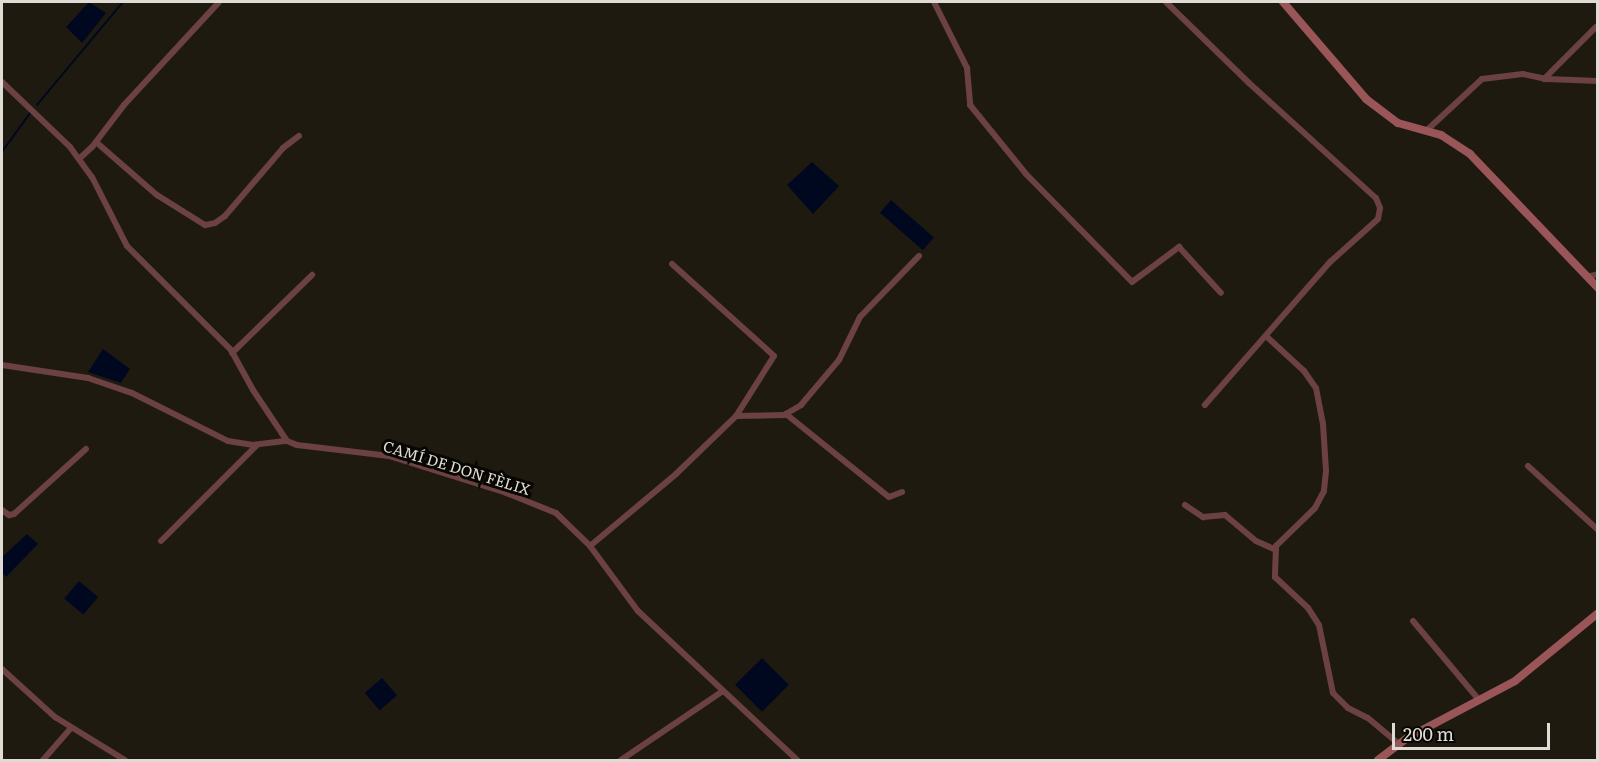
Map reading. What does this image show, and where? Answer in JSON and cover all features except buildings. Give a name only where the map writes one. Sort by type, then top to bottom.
[{"type":"main road","points":[[1283,2],[1366,99],[1398,123],[1455,142],[1470,154],[1598,288]]},
{"type":"main road","points":[[1378,760],[1400,744],[1536,666],[1598,613]]},
{"type":"street","points":[[79,159],[96,142],[124,105],[219,2]]},
{"type":"street","points":[[934,2],[967,68],[970,105],[1026,174],[1132,282],[1179,247],[1221,293]]},
{"type":"street","points":[[1166,2],[1249,83],[1376,198],[1380,207],[1378,219],[1330,262],[1205,405]]},
{"type":"street","points":[[1545,79],[1596,27]]},
{"type":"street","points":[[1426,131],[1482,79],[1523,74],[1545,79],[1598,81]]},
{"type":"street","points":[[2,82],[70,147],[92,177],[127,246],[204,321],[232,353],[253,390],[287,441]]},
{"type":"street","points":[[96,142],[157,195],[205,225],[215,223],[225,216],[283,148],[299,136]]},
{"type":"street","points":[[736,416],[786,414],[813,394],[839,360],[860,316],[919,256]]},
{"type":"street","points":[[590,546],[673,476],[736,416],[774,356],[672,264]]},
{"type":"street","points":[[1587,277],[1598,274]]},
{"type":"street","points":[[232,353],[312,275]]},
{"type":"street","points":[[1266,336],[1304,371],[1316,388],[1323,424],[1326,471],[1324,491],[1316,508],[1276,550],[1275,577],[1308,608],[1319,626],[1333,693],[1348,708],[1368,718],[1400,744]]},
{"type":"street","name":"CAMÍ DE DON FÈLIX","points":[[2,365],[88,378],[132,393],[228,441],[257,444],[287,441],[297,445],[389,456],[504,492],[556,513],[590,546],[638,611],[797,760]]},
{"type":"street","points":[[786,414],[889,497],[902,492]]},
{"type":"street","points":[[161,541],[257,444]]},
{"type":"street","points":[[2,510],[9,515],[14,514],[86,449]]},
{"type":"street","points":[[1528,466],[1598,530]]},
{"type":"street","points":[[1185,505],[1203,517],[1225,515],[1256,542],[1276,550]]},
{"type":"street","points":[[1413,621],[1479,700]]},
{"type":"street","points":[[2,669],[71,728],[125,760]]},
{"type":"street","points":[[621,760],[723,691]]},
{"type":"street","points":[[43,760],[71,728]]},
{"type":"water","points":[[89,2],[106,13],[82,43],[66,27]]},
{"type":"water","points":[[812,162],[839,186],[813,214],[787,185]]},
{"type":"water","points":[[891,200],[934,237],[923,250],[880,213]]},
{"type":"water","points":[[103,349],[130,369],[121,383],[88,372]]},
{"type":"water","points":[[27,534],[38,544],[6,577],[2,573],[2,557]]},
{"type":"water","points":[[79,581],[98,597],[83,615],[64,599]]},
{"type":"water","points":[[762,658],[789,685],[762,712],[735,685]]},
{"type":"water","points":[[382,678],[397,695],[380,710],[365,693]]},
{"type":"waterway","points":[[37,105],[123,2]]},
{"type":"waterway","points":[[2,152],[31,112]]}]
